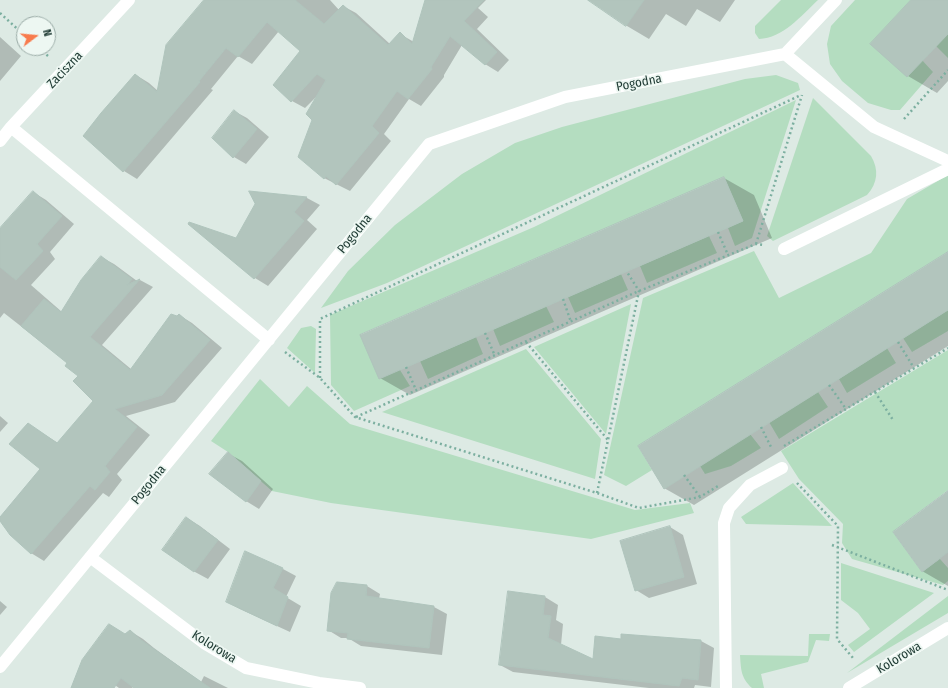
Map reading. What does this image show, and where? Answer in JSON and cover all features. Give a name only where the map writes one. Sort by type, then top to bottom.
[{"type":"street","name":"Zaciszna","points":[[0,140],[130,0]]},
{"type":"street","points":[[836,0],[785,54],[874,127],[948,161]]},
{"type":"street","name":"Pogodna","points":[[0,667],[429,144],[565,97],[785,54]]},
{"type":"street","points":[[10,128],[269,340]]},
{"type":"street","points":[[784,249],[948,169]]},
{"type":"street","points":[[726,688],[724,523],[729,508],[750,485],[782,468]]},
{"type":"street","name":"Kolorowa","points":[[90,557],[204,643],[246,668],[319,684],[360,688]]},
{"type":"street","name":"Kolorowa","points":[[849,688],[948,628]]},
{"type":"path","points":[[0,14],[16,28]]},
{"type":"path","points":[[891,134],[948,70]]},
{"type":"path","points":[[320,378],[320,318],[802,95],[756,244]]},
{"type":"path","points":[[718,232],[728,255]]},
{"type":"path","points":[[356,417],[639,291],[756,244],[784,249]]},
{"type":"path","points":[[598,493],[639,291],[627,272]]},
{"type":"path","points":[[563,299],[572,322]]},
{"type":"path","points":[[485,333],[495,356]]},
{"type":"path","points":[[269,340],[320,378],[356,417],[598,493],[639,508],[700,497],[720,485]]},
{"type":"path","points":[[526,342],[608,440]]},
{"type":"path","points":[[898,342],[914,368]]},
{"type":"path","points":[[773,453],[948,348]]},
{"type":"path","points":[[406,367],[416,390]]},
{"type":"path","points":[[829,385],[846,409]]},
{"type":"path","points":[[875,392],[893,420]]},
{"type":"path","points":[[762,427],[773,453],[782,468],[838,526],[837,639],[853,658]]},
{"type":"path","points":[[684,476],[700,497]]},
{"type":"path","points":[[832,545],[948,590]]},
{"type":"green space","points":[[781,0],[818,0],[784,30],[768,38],[759,39],[755,33],[755,26]]},
{"type":"green space","points":[[855,0],[911,0],[922,60],[933,72],[900,110],[891,110],[868,103],[842,81],[830,64],[827,44],[831,26]]},
{"type":"green space","points":[[948,34],[948,58],[936,46]]},
{"type":"green space","points":[[776,75],[798,83],[800,90],[387,283],[321,308],[348,271],[395,225],[462,174],[515,143],[562,127],[745,79]]},
{"type":"green space","points":[[813,98],[871,156],[874,161],[876,171],[875,181],[867,195],[773,241],[767,236]]},
{"type":"green space","points":[[796,100],[752,238],[735,246],[728,228],[743,221],[724,177],[361,334],[400,370],[410,386],[354,411],[331,385],[330,315],[534,227]]},
{"type":"green space","points":[[948,175],[948,252],[638,446],[652,470],[626,486],[604,475],[643,298],[754,251],[779,298],[871,253],[907,199]]},
{"type":"green space","points":[[709,236],[717,253],[647,283],[640,266]]},
{"type":"green space","points":[[621,274],[628,290],[575,313],[568,297]]},
{"type":"green space","points":[[631,304],[606,434],[534,347]]},
{"type":"green space","points":[[546,306],[554,322],[500,346],[493,329]]},
{"type":"green space","points":[[948,310],[948,331],[912,352],[903,338]]},
{"type":"green space","points":[[311,326],[316,329],[315,373],[287,348],[301,328]]},
{"type":"green space","points":[[476,337],[483,354],[428,379],[420,361]]},
{"type":"green space","points":[[887,348],[896,363],[847,393],[839,379]]},
{"type":"green space","points":[[526,349],[601,439],[595,479],[382,412]]},
{"type":"green space","points":[[948,350],[948,490],[893,532],[922,572],[940,559],[948,568],[948,581],[943,585],[852,559],[842,543],[843,524],[799,479],[781,451]]},
{"type":"green space","points":[[260,379],[289,407],[307,386],[350,424],[635,510],[690,503],[694,513],[591,539],[331,503],[272,491],[228,452],[211,441]]},
{"type":"green space","points":[[818,392],[828,407],[779,439],[769,422]]},
{"type":"green space","points":[[750,434],[761,448],[731,466],[705,474],[700,466]]},
{"type":"green space","points":[[793,483],[832,526],[746,524],[741,517]]},
{"type":"green space","points":[[841,563],[934,593],[854,652],[848,645],[870,629],[858,613],[841,600]]},
{"type":"green space","points":[[948,596],[948,613],[847,673]]},
{"type":"green space","points":[[809,634],[830,634],[829,641],[816,640],[808,662],[761,674],[764,688],[752,688],[748,684],[742,673],[740,655],[808,656]]},
{"type":"building","points":[[204,0],[295,0],[324,24],[343,5],[388,45],[400,32],[412,44],[425,0],[484,0],[464,21],[497,52],[485,65],[450,36],[431,67],[432,69],[408,99],[397,91],[372,126],[379,133],[336,185],[326,176],[324,179],[298,157],[312,120],[306,114],[326,80],[317,74],[291,102],[273,85],[300,51],[267,22],[238,57],[226,48],[199,81],[200,82],[123,172],[83,136],[135,74],[157,92],[166,45]]},
{"type":"building","points":[[588,0],[644,0],[626,26]]},
{"type":"building","points":[[911,0],[948,0],[948,34],[907,77],[870,44]]},
{"type":"building","points":[[234,110],[257,129],[233,158],[212,138]]},
{"type":"building","points":[[724,177],[743,221],[379,379],[360,335]]},
{"type":"building","points":[[33,191],[62,216],[37,244],[43,251],[16,280],[0,267],[0,228]]},
{"type":"building","points":[[249,191],[307,197],[294,212],[304,221],[254,279],[188,224],[189,222],[236,238],[255,204]]},
{"type":"building","points":[[948,252],[948,310],[664,489],[638,446]]},
{"type":"building","points":[[101,256],[132,279],[127,285],[140,279],[90,337],[130,370],[171,314],[177,316],[179,314],[210,340],[162,395],[115,409],[137,427],[105,466],[110,472],[95,490],[90,486],[31,554],[10,535],[0,521],[0,517],[40,469],[9,444],[28,423],[57,443],[93,401],[73,381],[78,376],[65,366],[67,363],[21,326],[44,299],[61,312],[81,280]]},
{"type":"building","points":[[228,452],[261,481],[246,502],[209,474]]},
{"type":"building","points":[[948,491],[948,552],[922,572],[893,532]]},
{"type":"building","points":[[186,517],[218,540],[194,572],[162,550]]},
{"type":"building","points":[[670,526],[684,577],[635,591],[620,541]]},
{"type":"building","points":[[245,551],[283,568],[273,588],[288,597],[277,626],[226,602]]},
{"type":"building","points":[[337,582],[367,585],[366,596],[434,606],[429,648],[347,639],[348,633],[327,631],[331,593]]},
{"type":"building","points":[[508,591],[545,596],[543,615],[551,616],[548,638],[593,659],[595,636],[621,639],[621,634],[701,640],[698,680],[682,678],[679,686],[499,665]]},
{"type":"building","points":[[109,624],[125,634],[130,630],[141,640],[210,688],[134,688],[121,678],[114,688],[71,688],[82,660]]}]
